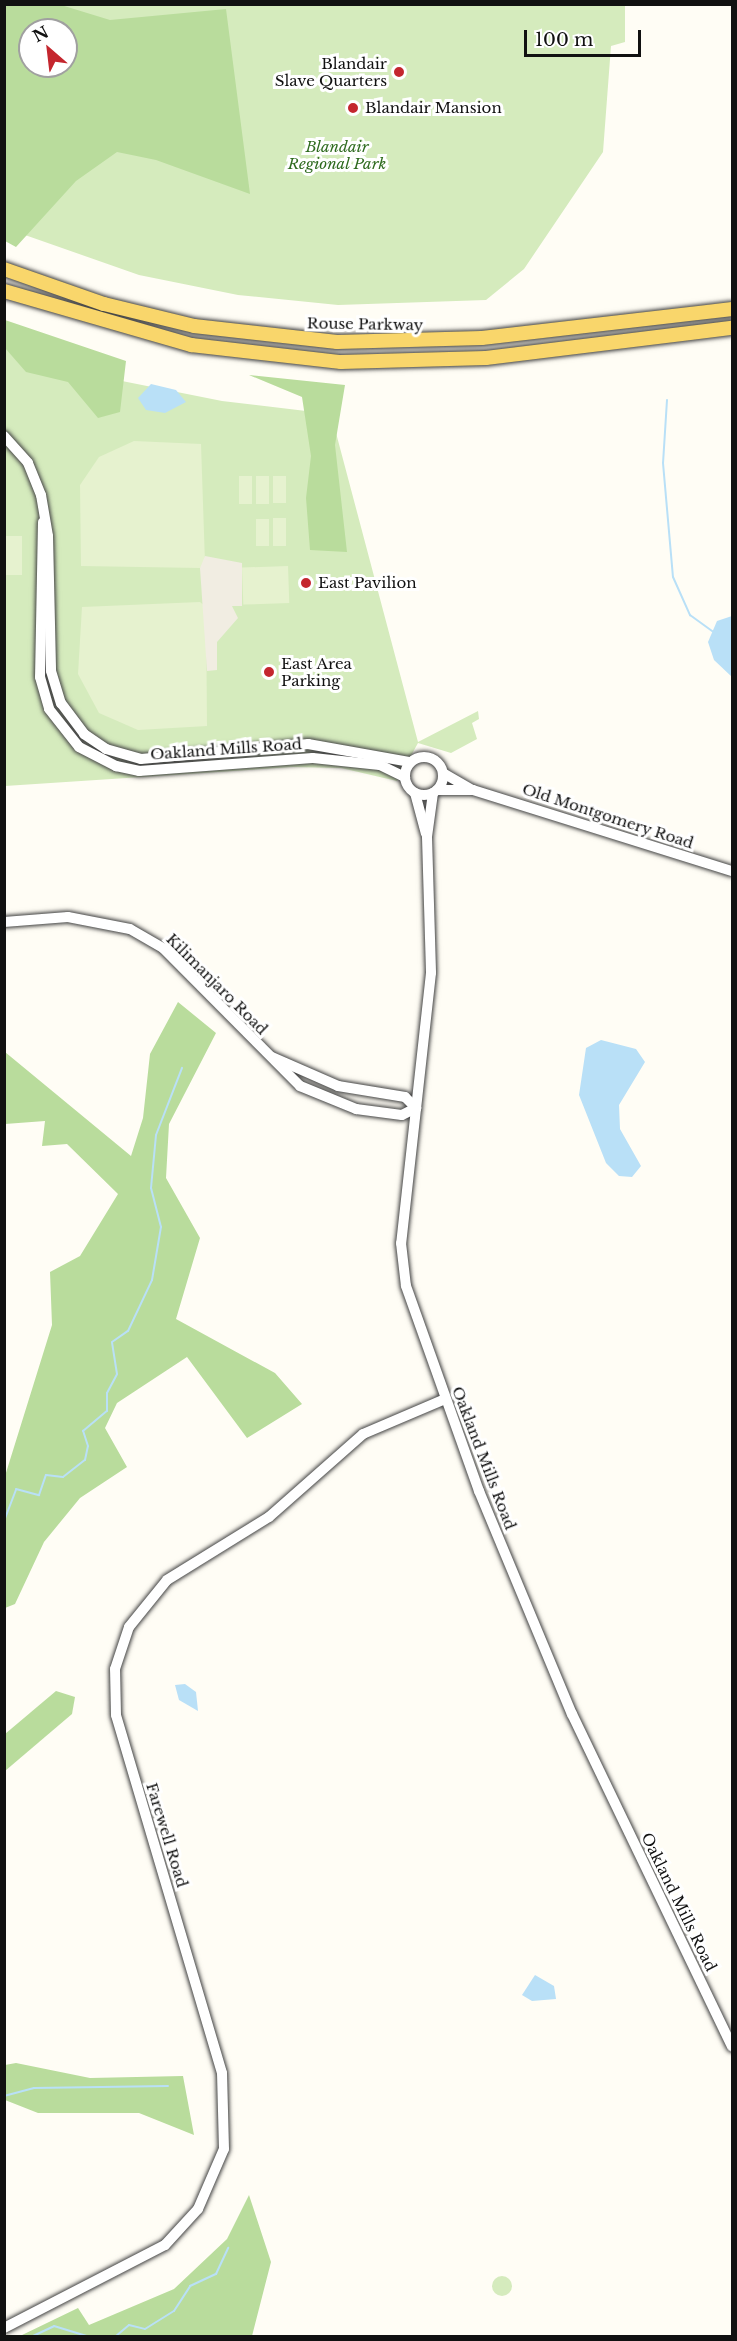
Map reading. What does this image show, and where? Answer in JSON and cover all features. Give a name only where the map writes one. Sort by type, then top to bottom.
[{"type":"main road","name":"Rouse Parkway","points":[[4,269],[104,304],[194,326],[337,342],[482,338],[732,309]]},
{"type":"main road","points":[[4,291],[53,309],[191,345],[341,362],[486,358],[732,328]]},
{"type":"main road","points":[[4,302],[53,309]]},
{"type":"street","name":"Oakland Mills Road","points":[[4,436],[34,474],[44,516],[51,670],[70,719],[94,742],[141,759],[308,744],[410,762]]},
{"type":"street","name":"Oakland Mills Road","points":[[44,516],[40,677],[49,709],[80,747],[105,762],[139,771],[313,758],[380,765],[405,777]]},
{"type":"street","points":[[428,757],[443,773],[435,791],[415,793],[405,777],[410,762],[428,757]]},
{"type":"street","name":"Old Montgomery Road","points":[[443,773],[473,790],[732,871]]},
{"type":"street","name":"Old Montgomery Road","points":[[435,791],[473,790]]},
{"type":"street","name":"Oakland Mills Road","points":[[435,791],[427,837],[431,973],[401,1259],[445,1399],[572,1714],[732,2047]]},
{"type":"street","name":"Oakland Mills Road","points":[[415,793],[427,837]]},
{"type":"street","name":"Kilimanjaro Road","points":[[4,922],[92,919],[147,937],[267,1054],[300,1086],[335,1103],[402,1115],[416,1108],[405,1097],[338,1086],[267,1054]]},
{"type":"street","name":"Farewell Road","points":[[4,2328],[165,2245],[198,2210],[224,2149],[222,2073],[116,1715],[115,1669],[129,1627],[167,1580],[269,1516],[363,1434],[445,1399]]},
{"type":"green space","points":[[5,4],[61,5],[110,20],[226,9],[250,194],[156,160],[117,152],[76,181],[16,247],[5,241]]},
{"type":"green space","name":"Blandair Regional Park","points":[[5,5],[625,5],[625,42],[611,46],[603,152],[524,269],[486,300],[338,305],[238,295],[139,275],[5,228]]},
{"type":"green space","points":[[5,320],[126,361],[120,412],[98,418],[68,382],[26,372],[5,348]]},
{"type":"green space","points":[[4,345],[112,379],[222,401],[331,414],[418,742],[478,711],[479,719],[472,723],[477,739],[451,753],[418,743],[397,781],[341,768],[292,767],[5,786]]},
{"type":"green space","points":[[249,375],[345,385],[335,445],[347,552],[310,550],[306,498],[311,456],[302,397]]},
{"type":"green space","points":[[134,441],[201,444],[205,563],[200,568],[81,566],[80,485],[99,457]]},
{"type":"green space","points":[[239,476],[252,476],[252,504],[239,504]]},
{"type":"green space","points":[[256,476],[269,476],[269,504],[256,504]]},
{"type":"green space","points":[[273,476],[286,476],[286,503],[273,503]]},
{"type":"green space","points":[[273,518],[286,518],[286,546],[273,546]]},
{"type":"green space","points":[[256,519],[269,519],[269,546],[256,546]]},
{"type":"green space","points":[[4,536],[22,536],[22,575],[4,575]]},
{"type":"green space","points":[[288,566],[289,603],[243,605],[242,568]]},
{"type":"green space","points":[[200,602],[206,607],[207,726],[138,730],[99,713],[78,674],[82,607]]},
{"type":"green space","points":[[178,1002],[216,1033],[169,1124],[166,1178],[200,1238],[176,1319],[275,1373],[302,1404],[247,1438],[187,1357],[117,1403],[105,1428],[127,1467],[80,1498],[44,1542],[15,1604],[5,1608],[5,1476],[52,1325],[50,1272],[80,1256],[118,1194],[67,1144],[42,1146],[45,1121],[5,1124],[5,1052],[131,1156],[143,1118],[150,1054]]},
{"type":"green space","points":[[56,1691],[75,1697],[72,1714],[5,1771],[5,1734]]},
{"type":"green space","points":[[16,2063],[90,2078],[183,2076],[194,2135],[139,2113],[38,2113],[5,2100],[5,2065]]},
{"type":"green space","points":[[249,2195],[271,2262],[252,2336],[20,2336],[78,2308],[89,2325],[174,2289],[227,2239]]},
{"type":"green space","points":[[502,2276],[509,2279],[512,2286],[509,2293],[502,2296],[495,2293],[492,2286],[495,2279]]},
{"type":"shaded area","points":[[205,556],[242,563],[242,606],[232,606],[238,618],[217,642],[217,670],[207,671],[200,568]]},
{"type":"water","points":[[151,384],[176,390],[186,402],[165,413],[146,410],[138,398]]},
{"type":"water","points":[[732,616],[732,677],[714,660],[708,642],[717,621]]},
{"type":"water","points":[[601,1040],[636,1049],[645,1062],[619,1105],[620,1129],[641,1166],[632,1177],[619,1176],[606,1163],[579,1095],[586,1048]]},
{"type":"water","points":[[185,1684],[196,1692],[198,1711],[179,1700],[175,1685]]},
{"type":"water","points":[[535,1975],[554,1986],[556,1999],[532,2001],[522,1995]]},
{"type":"waterway","points":[[667,400],[663,463],[673,577],[690,615],[713,632]]},
{"type":"waterway","points":[[4,1521],[16,1489],[39,1495],[46,1475],[63,1477],[85,1460],[88,1446],[83,1431],[107,1411],[107,1393],[117,1374],[112,1342],[128,1331],[152,1280],[161,1227],[151,1188],[156,1135],[182,1068]]},
{"type":"waterway","points":[[4,2096],[34,2088],[168,2086]]},
{"type":"waterway","points":[[116,2336],[129,2325],[145,2329],[174,2311],[190,2286],[216,2274],[228,2248]]},
{"type":"waterway","points":[[33,2336],[54,2326],[86,2336]]},
{"type":"place","name":"Blandair Slave Quarters","points":[[399,72]]},
{"type":"place","name":"Blandair Mansion","points":[[353,108]]},
{"type":"place","name":"East Pavilion","points":[[306,583]]},
{"type":"place","name":"East Area Parking","points":[[269,672]]}]
